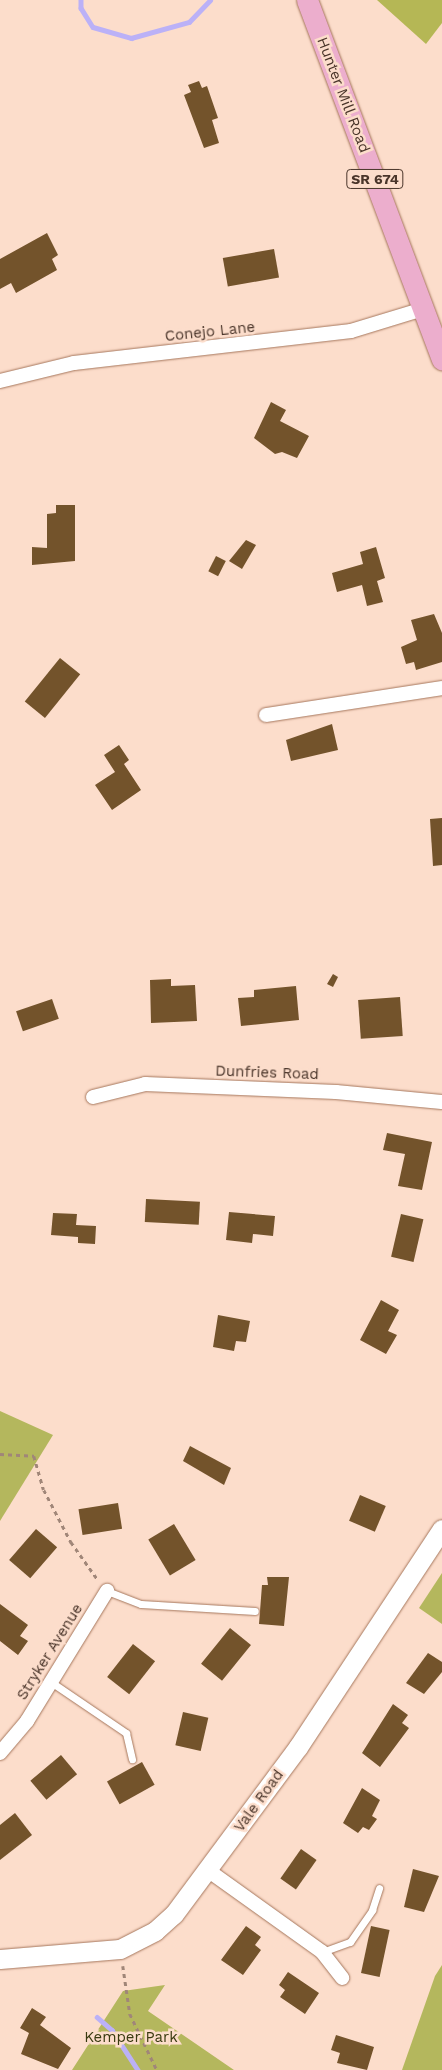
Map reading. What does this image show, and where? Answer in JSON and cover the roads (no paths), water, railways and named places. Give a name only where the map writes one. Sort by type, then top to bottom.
[{"type":"main road","name":"Hunter Mill Road","points":[[307,0],[442,359]]},
{"type":"main road","name":"Vale Road","points":[[0,1960],[120,1949],[168,1920],[208,1871],[298,1747],[442,1529]]},
{"type":"street","name":"Conejo Lane","points":[[0,381],[74,363],[352,331],[423,309]]},
{"type":"street","points":[[266,715],[442,688]]},
{"type":"street","name":"Dunfries Road","points":[[93,1097],[145,1084],[336,1092],[442,1102]]},
{"type":"street","name":"Stryker Avenue","points":[[0,1753],[51,1682],[107,1591]]},
{"type":"street","points":[[208,1871],[322,1952],[342,1978]]},
{"type":"lane","points":[[107,1591],[140,1604],[255,1611]]},
{"type":"lane","points":[[51,1682],[126,1733],[132,1760]]},
{"type":"lane","points":[[322,1952],[350,1942],[372,1910],[379,1888]]},
{"type":"waterway","points":[[81,0],[81,8],[93,27],[131,38],[189,22],[210,0]]},
{"type":"waterway","points":[[97,2017],[112,2030],[138,2070]]},
{"type":"park label","name":"Kemper Park","points":[[131,2038]]}]
